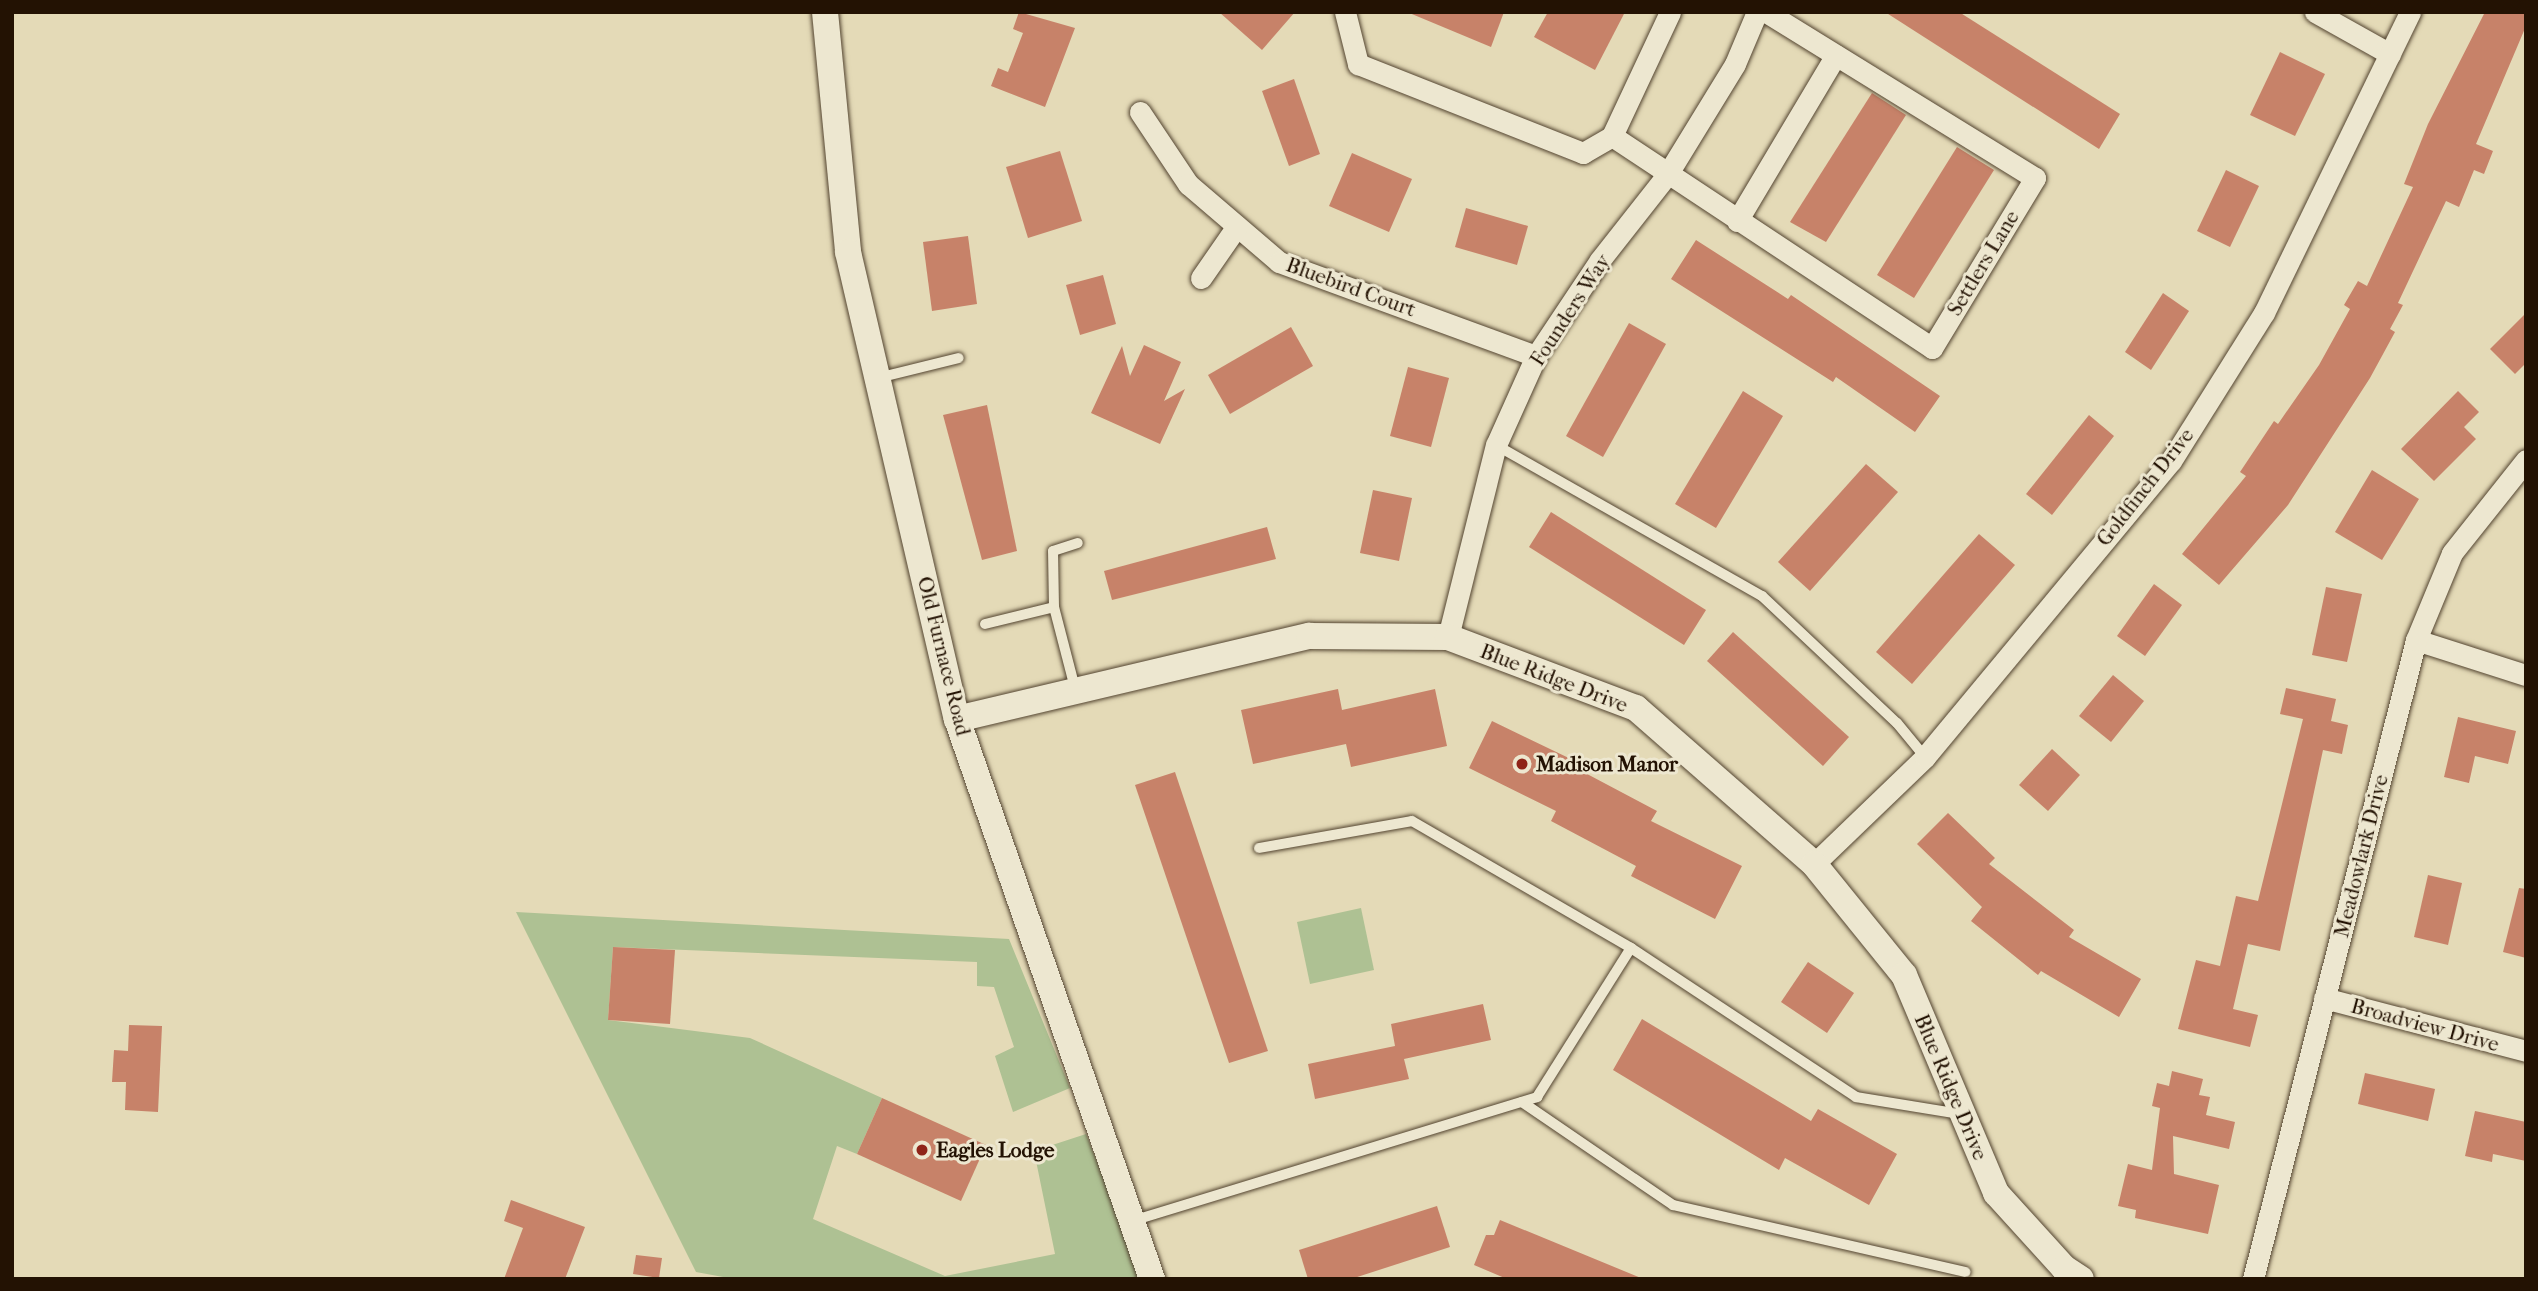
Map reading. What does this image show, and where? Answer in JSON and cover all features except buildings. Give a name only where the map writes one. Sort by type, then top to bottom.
[{"type":"street","name":"Old Furnace Road","points":[[825,12],[848,252],[957,719],[1152,1279]]},
{"type":"street","points":[[1345,12],[1359,64],[1583,153],[1612,136],[1670,12]]},
{"type":"street","name":"Founders Way","points":[[1448,637],[1496,445],[1536,356],[1600,260],[1667,175],[1735,64],[1757,12]]},
{"type":"street","name":"Settlers Lane","points":[[1612,136],[1667,175],[1932,348],[2035,178],[1766,12]]},
{"type":"street","points":[[2315,12],[2390,54]]},
{"type":"street","name":"Goldfinch Drive","points":[[1814,864],[1925,757],[2171,461],[2264,313],[2410,12]]},
{"type":"street","points":[[1737,221],[1836,55]]},
{"type":"street","name":"Bluebird Court","points":[[1140,112],[1188,184],[1279,262],[1536,356]]},
{"type":"street","points":[[1201,278],[1237,226]]},
{"type":"street","name":"Meadowlark Drive","points":[[2253,1279],[2416,640],[2452,553],[2526,460]]},
{"type":"street","name":"Blue Ridge Drive","points":[[957,719],[1075,688],[1309,636],[1448,637],[1636,708],[1814,864],[1903,975],[1960,1114],[1996,1193],[2064,1268],[2081,1279]]},
{"type":"street","points":[[2416,640],[2526,675]]},
{"type":"street","name":"Broadview Drive","points":[[2324,998],[2526,1051]]},
{"type":"lane","points":[[878,378],[959,358]]},
{"type":"lane","points":[[1496,445],[1762,596],[1897,723],[1925,757]]},
{"type":"lane","points":[[1075,688],[1054,607],[1052,551],[1079,543]]},
{"type":"lane","points":[[985,624],[1054,607]]},
{"type":"lane","points":[[1259,848],[1412,821],[1631,948],[1856,1097],[1960,1114]]},
{"type":"lane","points":[[1132,1221],[1537,1097],[1631,948]]},
{"type":"lane","points":[[1522,1102],[1673,1205],[1965,1272]]},
{"type":"green space","points":[[1361,908],[1374,970],[1310,984],[1297,922]]},
{"type":"green space","points":[[516,912],[1009,939],[1070,1088],[1013,1112],[995,1056],[1014,1047],[994,987],[977,986],[977,962],[613,947],[608,1020],[750,1038],[882,1098],[857,1154],[837,1146],[813,1219],[945,1276],[1055,1254],[1034,1151],[1086,1134],[1144,1279],[734,1279],[696,1272]]},
{"type":"place","name":"Madison Manor","points":[[1522,764]]},
{"type":"place","name":"Eagles Lodge","points":[[922,1150]]}]
